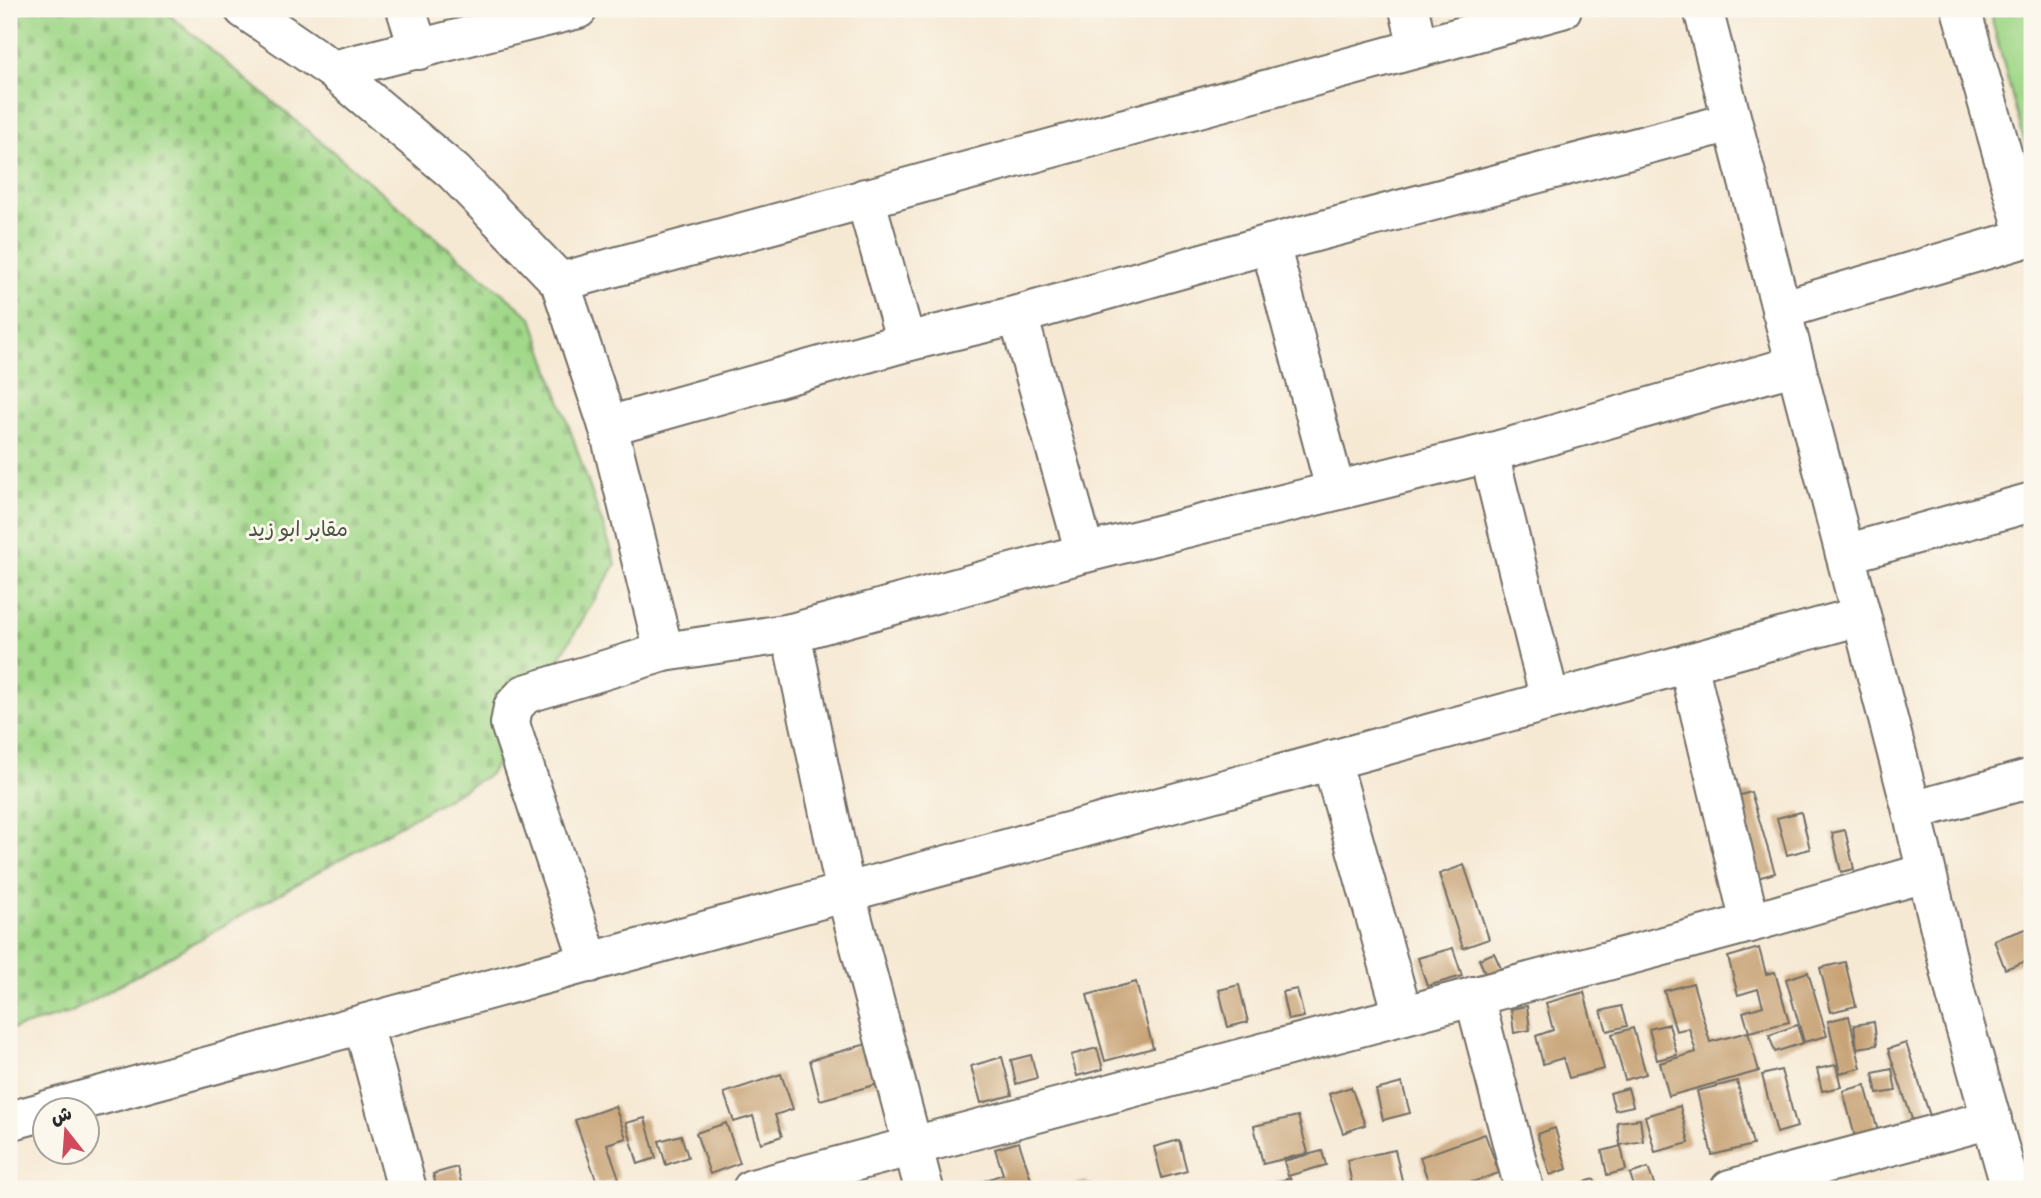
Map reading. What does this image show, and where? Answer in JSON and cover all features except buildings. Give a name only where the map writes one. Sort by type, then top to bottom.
[{"type":"street","points":[[244,9],[333,70],[454,172],[560,282],[608,426],[664,652]]},
{"type":"street","points":[[406,9],[419,50]]},
{"type":"street","points":[[333,70],[578,9]]},
{"type":"street","points":[[1409,9],[1418,48]]},
{"type":"street","points":[[560,282],[1562,9]]},
{"type":"street","points":[[1703,9],[1912,811],[1956,995],[2011,1189]]},
{"type":"street","points":[[1781,310],[2029,237],[1961,9]]},
{"type":"street","points":[[608,426],[906,342],[1018,315],[1270,243],[1732,122]]},
{"type":"street","points":[[865,198],[906,342]]},
{"type":"street","points":[[1270,243],[1335,489]]},
{"type":"street","points":[[1018,315],[1085,553]]},
{"type":"street","points":[[590,963],[510,724],[513,707],[525,694],[664,652],[791,633],[1085,553],[1489,453],[1796,365]]},
{"type":"street","points":[[1489,453],[1550,700]]},
{"type":"street","points":[[1845,554],[2032,502]]},
{"type":"street","points":[[101,1096],[1861,616]]},
{"type":"street","points":[[791,633],[846,894],[923,1189]]},
{"type":"street","points":[[1688,663],[1750,923]]},
{"type":"street","points":[[1331,760],[1403,1016]]},
{"type":"street","points":[[1912,811],[2032,778]]},
{"type":"street","points":[[752,1189],[1750,923],[1926,873]]},
{"type":"street","points":[[1474,996],[1524,1189]]},
{"type":"street","points":[[363,1024],[407,1189]]},
{"type":"street","points":[[9,1121],[32,1115]]},
{"type":"street","points":[[1730,1189],[1992,1119]]},
{"type":"green space","name":"مقابر ابو زيد","points":[[9,9],[162,9],[532,318],[616,564],[490,774],[70,1013],[9,1030]]},
{"type":"green space","points":[[1989,9],[2032,9],[2032,171]]}]
